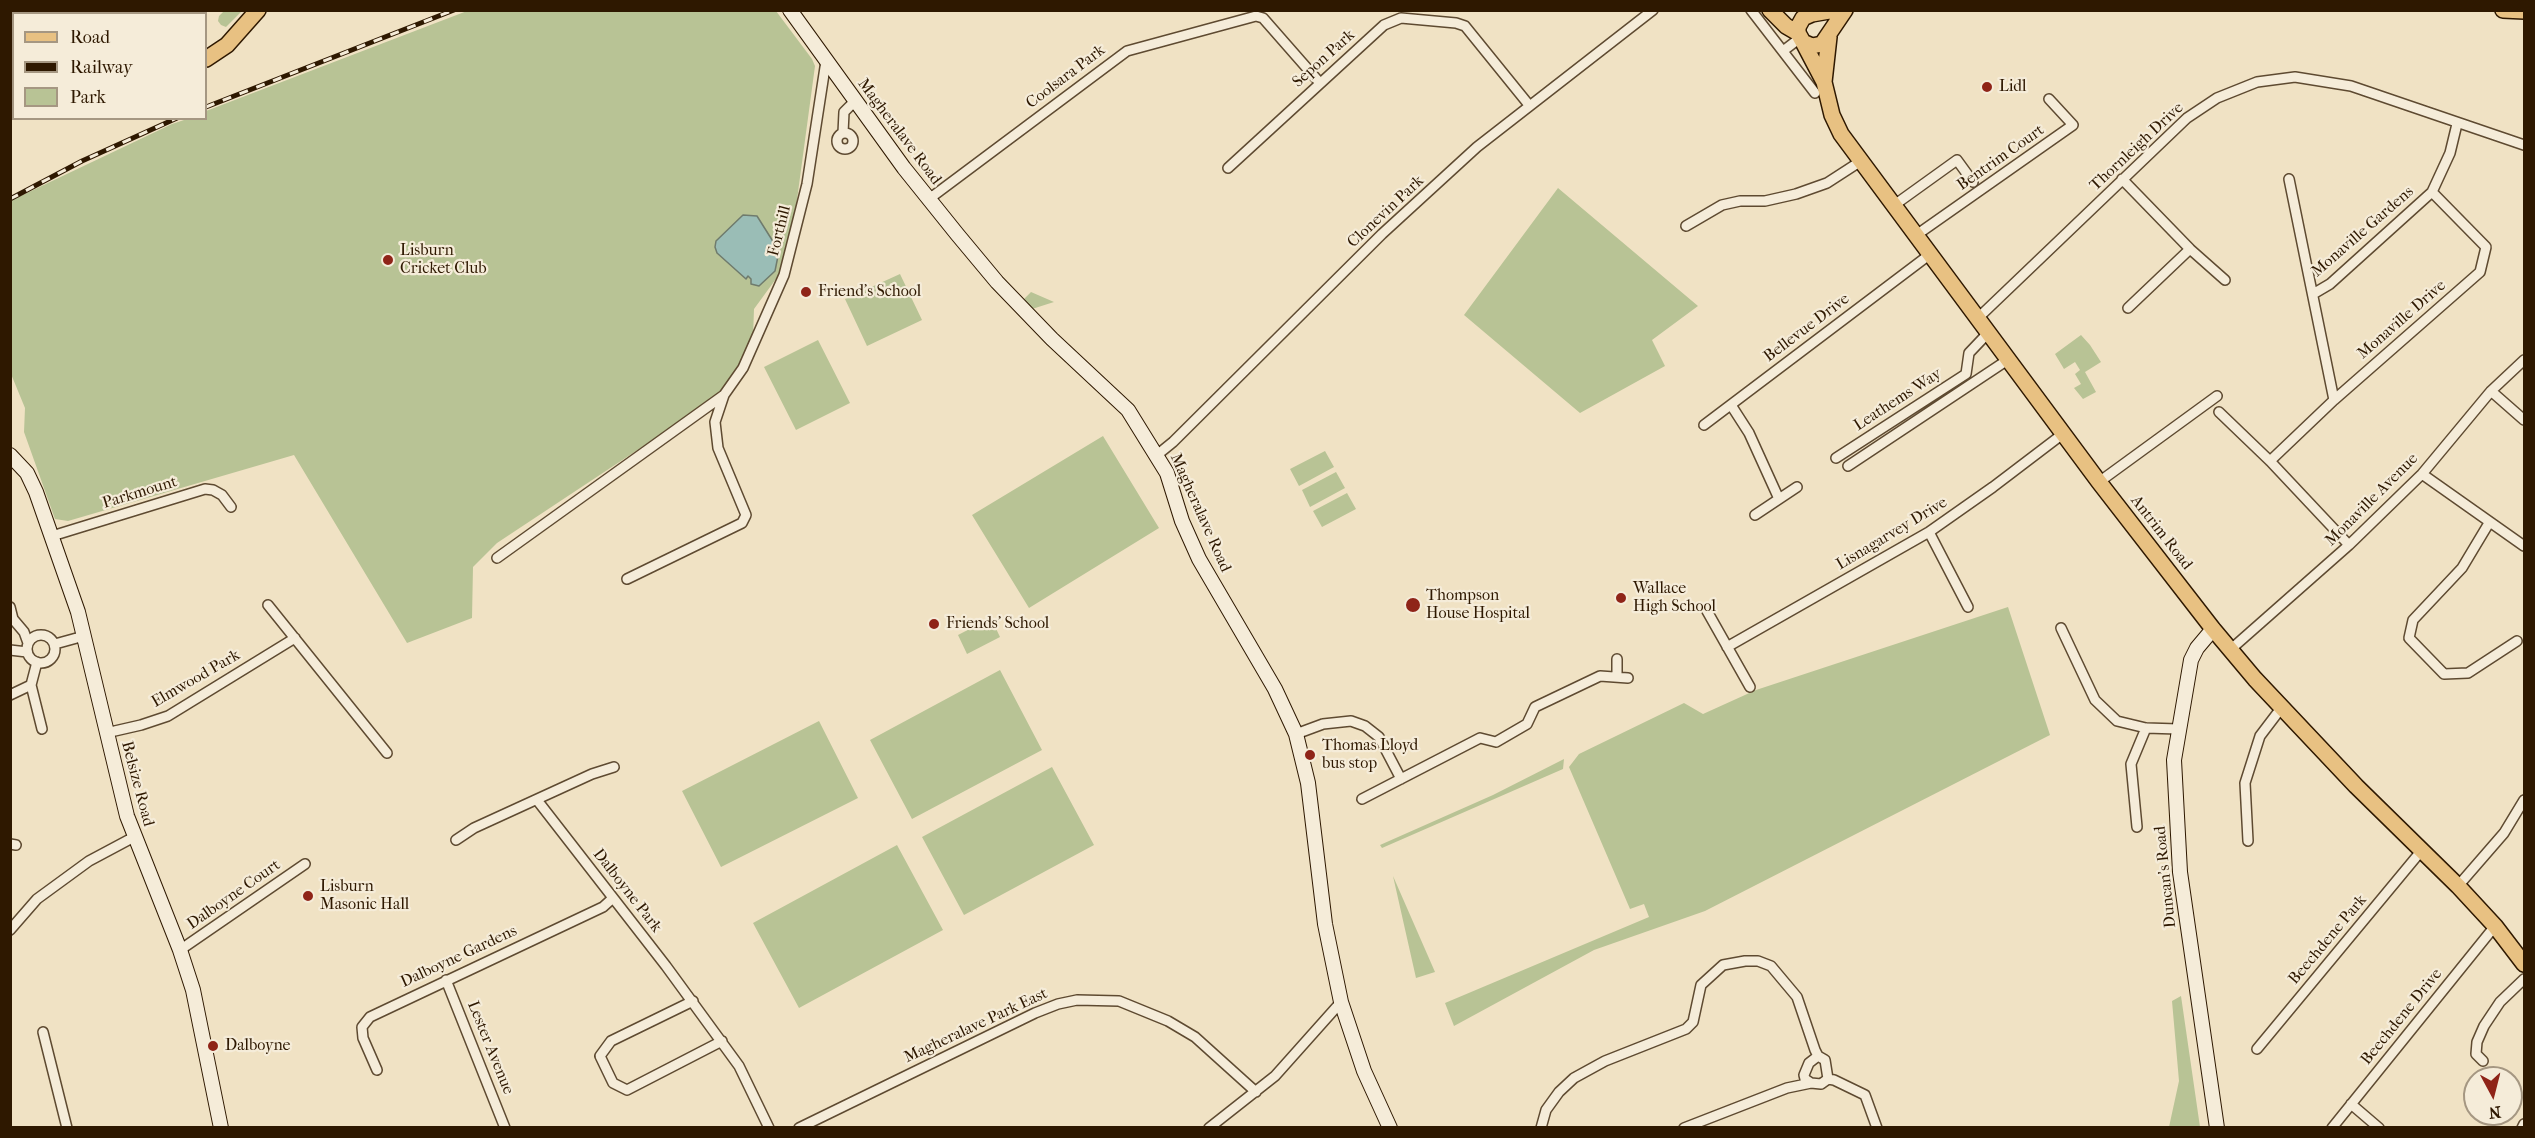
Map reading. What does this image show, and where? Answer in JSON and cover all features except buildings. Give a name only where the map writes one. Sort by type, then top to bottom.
[{"type":"main road","points":[[207,58],[227,45],[258,10]]},
{"type":"main road","name":"Antrim Road","points":[[1770,10],[1800,38],[1841,134],[2099,482],[2213,630],[2356,786],[2458,886],[2495,926],[2524,964]]},
{"type":"main road","points":[[1835,10],[1809,13],[1800,22],[1800,38],[1818,46],[1830,35],[1845,10]]},
{"type":"main road","points":[[2503,10],[2524,11]]},
{"type":"main road","points":[[1809,13],[1829,22],[1830,35]]},
{"type":"main road","name":"Antrim Road","points":[[1820,88],[1830,35]]},
{"type":"street","name":"Magheralave Road","points":[[790,10],[930,200],[997,282],[1052,339],[1128,410],[1157,455],[1167,474],[1182,521],[1198,559],[1275,689],[1296,734],[1308,783],[1325,924],[1341,1002],[1364,1071],[1390,1128]]},
{"type":"street","name":"Clonevin Park","points":[[1157,455],[1173,442],[1382,234],[1477,147],[1653,10]]},
{"type":"street","points":[[1751,10],[1783,51],[1820,88]]},
{"type":"street","name":"Coolsara Park","points":[[930,200],[1127,51],[1256,16],[1263,18],[1320,83]]},
{"type":"street","name":"Sepon Park","points":[[1228,168],[1384,25],[1401,18],[1456,23],[1465,26],[1530,105]]},
{"type":"street","points":[[1783,51],[1800,38]]},
{"type":"street","name":"Forthill","points":[[627,579],[742,523],[746,515],[718,448],[715,422],[724,395],[743,368],[784,275],[807,184],[826,61]]},
{"type":"street","name":"Thornleigh Drive","points":[[1977,319],[2187,118],[2217,98],[2257,82],[2295,77],[2351,86],[2457,124],[2523,141]]},
{"type":"street","name":"Bentrim Court","points":[[1916,236],[2073,126],[2049,99]]},
{"type":"street","points":[[843,133],[844,112],[855,101]]},
{"type":"street","name":"Monaville Gardens","points":[[2313,294],[2330,284],[2432,192],[2450,153],[2457,124]]},
{"type":"street","name":"Bentrim Court","points":[[1893,206],[1957,160],[1973,182]]},
{"type":"street","points":[[1686,226],[1722,205],[1740,201],[1764,201],[1796,194],[1827,183],[1861,161]]},
{"type":"street","points":[[2289,179],[2334,400]]},
{"type":"street","points":[[2122,180],[2190,249],[2225,280]]},
{"type":"street","name":"Monaville Drive","points":[[2270,461],[2334,400],[2480,272],[2486,247],[2432,192]]},
{"type":"street","points":[[2128,308],[2190,249]]},
{"type":"street","name":"Bellevue Drive","points":[[1704,425],[1929,255]]},
{"type":"street","name":"Leathems Way","points":[[1836,458],[1966,374],[1969,353],[1988,333]]},
{"type":"street","points":[[1848,466],[2009,359]]},
{"type":"street","name":"Monaville Avenue","points":[[2230,650],[2349,545],[2421,474],[2491,391],[2524,360]]},
{"type":"street","points":[[2491,391],[2524,420]]},
{"type":"street","name":"Forthill","points":[[497,558],[724,395]]},
{"type":"street","points":[[2099,482],[2217,396]]},
{"type":"street","points":[[1731,405],[1749,433],[1779,499]]},
{"type":"street","points":[[2219,412],[2270,461],[2349,545]]},
{"type":"street","name":"Lisnagarvey Drive","points":[[1727,647],[1929,532],[2064,433]]},
{"type":"street","name":"Belsize Road","points":[[10,455],[27,473],[52,536],[84,636],[117,781],[134,837],[180,950],[200,1019],[221,1128]]},
{"type":"street","points":[[2421,474],[2524,546]]},
{"type":"street","points":[[1755,515],[1797,487]]},
{"type":"street","name":"Parkmount","points":[[52,536],[205,489],[222,495],[231,507]]},
{"type":"street","points":[[2489,523],[2462,568],[2413,620],[2409,638],[2444,674],[2468,673],[2517,641]]},
{"type":"street","points":[[1929,532],[1968,607]]},
{"type":"street","points":[[268,605],[387,753]]},
{"type":"street","points":[[10,607],[28,648],[37,662],[31,685],[42,729]]},
{"type":"street","points":[[1707,611],[1750,687]]},
{"type":"street","points":[[2061,628],[2095,700],[2117,721],[2146,728],[2178,729]]},
{"type":"street","name":"Duncan's Road","points":[[2213,630],[2197,648],[2192,660],[2174,760],[2180,872],[2217,1128]]},
{"type":"street","points":[[10,650],[28,648],[40,634],[49,637],[55,644],[55,653],[50,660],[37,662]]},
{"type":"street","points":[[55,644],[84,636]]},
{"type":"street","name":"Elmwood Park","points":[[106,732],[141,725],[168,716],[295,638]]},
{"type":"street","points":[[1617,659],[1617,676]]},
{"type":"street","points":[[1362,799],[1480,738],[1496,742],[1527,724],[1535,707],[1600,676],[1628,678]]},
{"type":"street","points":[[10,695],[31,685]]},
{"type":"street","points":[[2248,841],[2245,783],[2260,736],[2282,707]]},
{"type":"street","points":[[1296,734],[1332,723],[1351,722],[1365,726],[1379,737],[1401,779]]},
{"type":"street","points":[[2137,827],[2131,764],[2146,728]]},
{"type":"street","points":[[456,840],[474,828],[592,774],[614,767]]},
{"type":"street","name":"Dalboyne Park","points":[[537,800],[722,1041],[739,1066],[769,1128]]},
{"type":"street","points":[[2458,886],[2504,833],[2524,800]]},
{"type":"street","points":[[10,930],[37,899],[89,861],[134,837]]},
{"type":"street","name":"Beechdene Park","points":[[2257,1049],[2422,850]]},
{"type":"street","name":"Dalboyne Court","points":[[180,950],[305,864]]},
{"type":"street","name":"Dalboyne Gardens","points":[[376,1070],[363,1038],[362,1027],[370,1017],[603,907],[613,898]]},
{"type":"street","name":"Beechdene Drive","points":[[2332,1128],[2495,926]]},
{"type":"street","points":[[1541,1128],[1546,1110],[1559,1092],[1574,1078],[1605,1061],[1686,1029],[1693,1022],[1701,985],[1723,965],[1745,960],[1758,961],[1771,966],[1797,997],[1818,1056],[1825,1060],[1828,1079]]},
{"type":"street","points":[[2483,1061],[2476,1054],[2477,1042],[2484,1026],[2500,1002],[2524,979]]},
{"type":"street","name":"Lester Avenue","points":[[446,980],[506,1128]]},
{"type":"street","name":"Magheralave Park East","points":[[800,1128],[1035,1013],[1077,1000],[1119,1001],[1168,1021],[1195,1037],[1256,1092]]},
{"type":"street","points":[[693,1001],[610,1041],[600,1056],[613,1083],[627,1089],[722,1041]]},
{"type":"street","points":[[1209,1128],[1285,1067],[1341,1002]]},
{"type":"street","points":[[43,1032],[67,1128]]},
{"type":"street","points":[[1811,1083],[1805,1079],[1806,1068],[1818,1056]]},
{"type":"street","points":[[1684,1128],[1787,1088],[1811,1083],[1821,1084],[1828,1079],[1865,1095],[1877,1128]]},
{"type":"street","points":[[2351,1104],[2379,1128]]},
{"type":"green space","points":[[224,11],[242,11],[226,27],[218,21]]},
{"type":"green space","points":[[467,11],[776,11],[815,66],[796,207],[781,272],[754,309],[753,337],[741,366],[722,394],[497,543],[473,567],[472,618],[407,643],[294,455],[68,521],[55,519],[24,432],[25,408],[11,374],[10,201],[172,124],[184,120],[207,120],[207,111]]},
{"type":"green space","points":[[1558,188],[1698,306],[1652,340],[1665,366],[1580,413],[1464,315]]},
{"type":"green space","points":[[900,274],[922,320],[867,346],[845,299]]},
{"type":"green space","points":[[1031,292],[1054,302],[1032,309],[1024,299]]},
{"type":"green space","points":[[2081,335],[2101,362],[2085,372],[2096,392],[2083,399],[2074,388],[2081,384],[2075,374],[2080,370],[2075,362],[2064,369],[2055,354]]},
{"type":"green space","points":[[818,340],[850,403],[796,430],[764,367]]},
{"type":"green space","points":[[1103,436],[1159,528],[1029,608],[972,515]]},
{"type":"green space","points":[[1325,451],[1334,467],[1299,486],[1290,469]]},
{"type":"green space","points":[[1336,472],[1345,488],[1310,507],[1302,490]]},
{"type":"green space","points":[[1347,493],[1356,509],[1322,527],[1313,511]]},
{"type":"green space","points":[[2008,607],[2050,735],[1705,911],[1594,950],[1454,1026],[1445,1003],[1649,917],[1644,904],[1630,909],[1569,767],[1579,754],[1684,703],[1703,714],[1756,690]]},
{"type":"green space","points":[[991,618],[1000,637],[967,654],[958,635]]},
{"type":"green space","points":[[1000,670],[1042,750],[912,819],[870,740]]},
{"type":"green space","points":[[819,721],[858,798],[721,867],[682,791]]},
{"type":"green space","points":[[1564,759],[1563,769],[1382,848],[1380,845],[1493,795]]},
{"type":"green space","points":[[1052,767],[1094,845],[964,915],[922,837]]},
{"type":"green space","points":[[897,845],[943,930],[799,1008],[753,923]]},
{"type":"green space","points":[[1393,876],[1435,972],[1416,978]]},
{"type":"green space","points":[[2181,996],[2200,1127],[2169,1127],[2179,1081],[2172,1001]]},
{"type":"water","points":[[743,215],[757,216],[779,251],[775,271],[759,286],[751,284],[751,279],[748,276],[746,279],[717,253],[715,247],[716,241]]},
{"type":"railway","points":[[207,107],[454,10]]},
{"type":"railway","points":[[10,199],[82,161],[173,120]]},
{"type":"place","name":"Lidl","points":[[1987,87]]},
{"type":"place","name":"Lisburn Cricket Club","points":[[388,260]]},
{"type":"place","name":"Friend's School","points":[[806,292]]},
{"type":"place","name":"Wallace High School","points":[[1621,598]]},
{"type":"place","name":"Thompson House Hospital","points":[[1413,605]]},
{"type":"place","name":"Friends' School","points":[[934,624]]},
{"type":"place","name":"Thomas Lloyd bus stop","points":[[1310,755]]},
{"type":"place","name":"Lisburn Masonic Hall","points":[[308,896]]},
{"type":"place","name":"Dalboyne","points":[[213,1046]]}]
